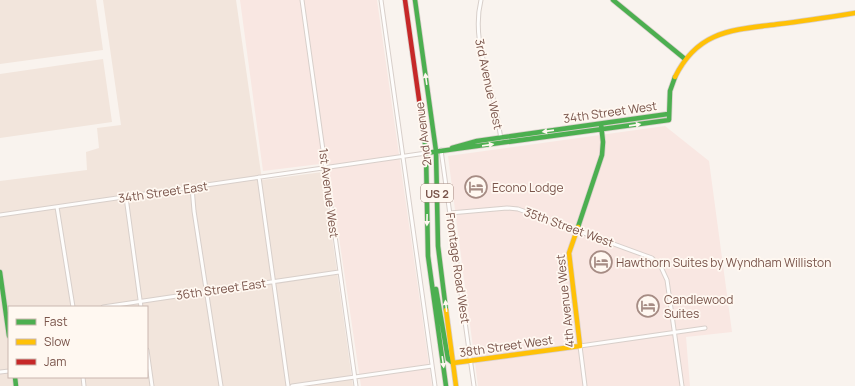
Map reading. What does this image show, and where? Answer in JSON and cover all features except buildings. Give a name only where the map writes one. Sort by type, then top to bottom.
[{"type":"main road","name":"2nd Avenue","points":[[405,0],[426,152],[428,256],[446,386]]},
{"type":"main road","name":"2nd Avenue","points":[[415,0],[438,151],[438,246],[456,386]]},
{"type":"main road","points":[[613,0],[684,59]]},
{"type":"main road","points":[[668,114],[670,86],[674,75],[684,59],[702,42],[725,32],[855,13]]},
{"type":"main road","name":"34th Street West","points":[[426,152],[502,143],[669,120],[668,114],[469,143],[449,149]]},
{"type":"main road","name":"4th Avenue West","points":[[580,346],[568,260],[569,249],[602,155],[601,124]]},
{"type":"main road","points":[[427,238],[448,359],[453,363]]},
{"type":"main road","points":[[0,272],[8,320]]},
{"type":"main road","name":"38th Street West","points":[[453,363],[580,346]]},
{"type":"street","name":"1st Avenue West","points":[[302,0],[356,386]]},
{"type":"street","points":[[381,0],[435,386]]},
{"type":"street","name":"3rd Avenue West","points":[[481,0],[478,23],[479,43],[494,101],[502,143]]},
{"type":"street","name":"Frontage Road West","points":[[438,151],[450,213],[474,386]]},
{"type":"street","name":"34th Street West","points":[[325,167],[426,152]]},
{"type":"street","name":"34th Street East","points":[[0,215],[325,167]]},
{"type":"street","points":[[259,177],[288,386]]},
{"type":"street","points":[[192,187],[206,292],[221,386]]},
{"type":"street","points":[[126,197],[141,306]]},
{"type":"street","points":[[57,207],[73,306]]},
{"type":"street","name":"35th Street West","points":[[450,213],[514,208],[644,253],[660,264],[667,280],[675,332]]},
{"type":"street","name":"36th Street East","points":[[109,306],[339,272]]},
{"type":"street","name":"38th Street West","points":[[580,346],[705,328]]},
{"type":"street","points":[[675,332],[682,386]]},
{"type":"street","name":"4th Avenue West","points":[[580,346],[585,386]]},
{"type":"street","points":[[148,357],[152,386]]},
{"type":"street","points":[[292,386],[432,366]]},
{"type":"shaded area","points":[[0,0],[96,0],[103,50],[0,64]]},
{"type":"shaded area","points":[[103,0],[236,0],[262,180],[323,172],[353,386],[0,386],[0,181],[87,170],[86,152],[99,148],[97,128],[121,125]]},
{"type":"shaded area","points":[[240,0],[377,0],[432,386],[361,386],[328,163],[263,171]]},
{"type":"shaded area","points":[[103,59],[112,122],[0,138],[0,74]]},
{"type":"shaded area","points":[[665,126],[709,161],[732,332],[686,337],[690,386],[478,386],[448,156]]},
{"type":"traffic: fast","points":[[415,0],[436,151],[438,246],[446,310]]},
{"type":"traffic: fast","points":[[613,0],[685,59]]},
{"type":"traffic: fast","points":[[426,153],[669,120],[670,91],[675,77]]},
{"type":"traffic: fast","points":[[452,148],[477,141],[668,114]]},
{"type":"traffic: fast","points":[[578,227],[602,155],[603,142],[601,124]]},
{"type":"traffic: fast","points":[[424,135],[426,153],[428,256],[446,386]]},
{"type":"traffic: fast","points":[[0,272],[8,329]]},
{"type":"traffic: fast","points":[[436,289],[448,359],[453,363]]},
{"type":"traffic: fast","points":[[15,378],[16,386]]},
{"type":"traffic: slow","points":[[675,77],[684,61],[694,50],[706,41],[718,35],[747,28],[855,13]]},
{"type":"traffic: slow","points":[[453,363],[580,346],[569,253],[578,227]]},
{"type":"traffic: slow","points":[[446,310],[456,386]]},
{"type":"traffic: jam","points":[[405,0],[424,135]]},
{"type":"place","name":"Econo Lodge","points":[[476,187]]},
{"type":"place","name":"Hawthorn Suites by Wyndham Williston","points":[[601,262]]},
{"type":"place","name":"Candlewood Suites","points":[[648,306]]}]
